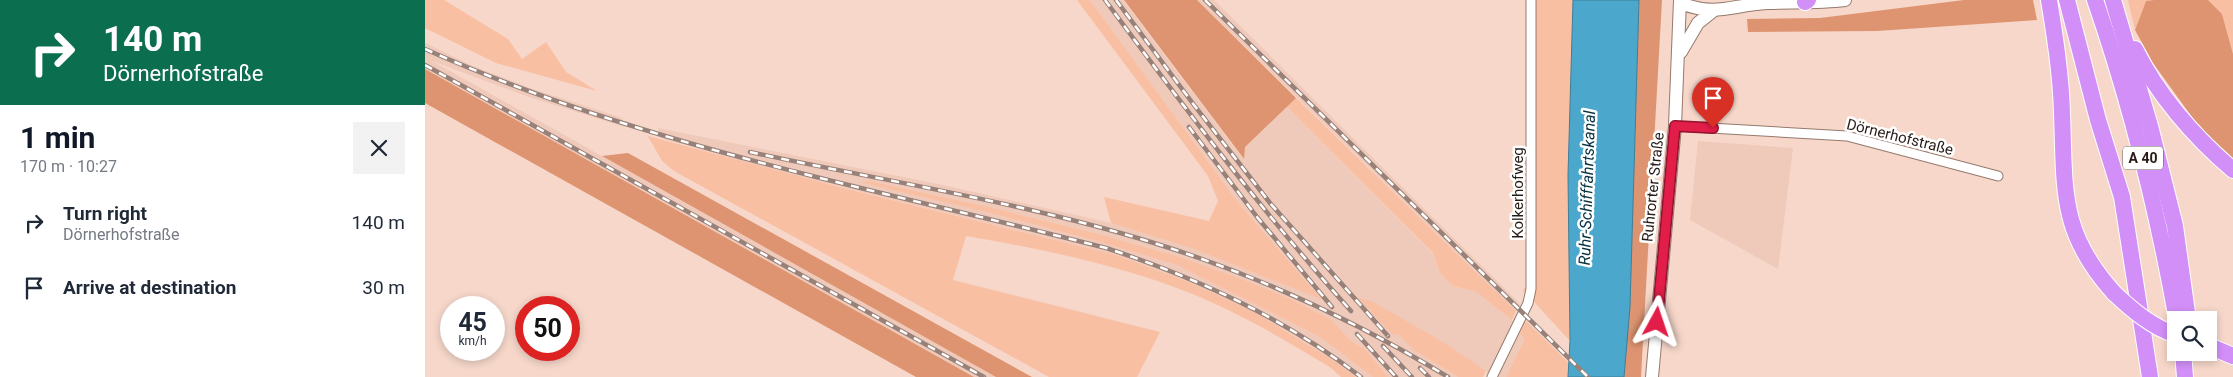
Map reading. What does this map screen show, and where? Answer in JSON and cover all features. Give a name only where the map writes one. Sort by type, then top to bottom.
[{"type":"highway","points":[[2050,0],[2098,120]]},
{"type":"highway","points":[[2050,0],[2062,112],[2063,175],[2066,203],[2073,229],[2085,255],[2099,277],[2133,311],[2167,332]]},
{"type":"highway","name":"A 40","points":[[2067,0],[2098,120],[2122,197],[2150,377]]},
{"type":"highway","name":"A 40","points":[[2095,0],[2140,144],[2162,236],[2175,311]]},
{"type":"highway","points":[[2113,0],[2121,22],[2175,226],[2187,311]]},
{"type":"highway","points":[[2121,22],[2138,56],[2174,108],[2210,150],[2233,170]]},
{"type":"highway","points":[[2184,361],[2185,377]]},
{"type":"highway","points":[[2192,361],[2193,377]]},
{"type":"main road","points":[[1741,0],[1765,4]]},
{"type":"main road","points":[[1684,1],[1697,9],[1713,11],[1765,4],[1845,0]]},
{"type":"main road","name":"Ruhrorter Straße","points":[[1652,377],[1675,126],[1684,1]]},
{"type":"main road","points":[[1679,56],[1699,23],[1713,11]]},
{"type":"street","name":"Kolkerhofweg","points":[[1492,377],[1528,303],[1531,289],[1531,0]]},
{"type":"street","name":"Dörnerhofstraße","points":[[1675,126],[1847,136],[1998,176]]},
{"type":"shaded area","points":[[425,0],[444,0],[508,39],[522,59],[546,42],[566,72],[597,91],[496,63],[425,28]]},
{"type":"shaded area","points":[[1077,0],[1090,0],[1236,200],[1321,299],[1194,249],[1111,223],[1104,197],[1209,221],[1218,201],[1208,176]]},
{"type":"shaded area","points":[[1090,0],[1123,0],[1243,159],[1245,147],[1286,106],[1433,254],[1440,273],[1453,286],[1475,291],[1512,320],[1524,340],[1506,377],[1494,377],[1448,345],[1422,331],[1398,333],[1414,350],[1458,377],[1388,377],[1365,349],[1351,341],[1332,320],[1293,300],[1247,281],[1180,257],[1103,235],[989,207],[870,181],[861,182],[990,213],[1100,242],[1177,265],[1320,337],[1373,377],[1356,377],[1285,330],[1186,281],[1116,255],[780,172],[661,138],[658,128],[943,185],[1111,223],[1194,249],[1320,298],[1236,200]]},
{"type":"shaded area","points":[[1124,0],[1197,0],[1296,98],[1245,147],[1244,159]]},
{"type":"shaded area","points":[[1197,0],[1214,0],[1520,304],[1516,311]]},
{"type":"shaded area","points":[[1529,0],[1573,0],[1568,175],[1570,341],[1523,290],[1528,284]]},
{"type":"shaded area","points":[[1639,0],[1662,0],[1641,377],[1624,377]]},
{"type":"shaded area","points":[[1964,0],[2033,0],[2037,20],[1877,31],[1748,32],[1747,19],[1820,18]]},
{"type":"shaded area","points":[[2128,0],[2154,0],[2146,1],[2135,30]]},
{"type":"shaded area","points":[[2208,0],[2233,0],[2233,54],[2222,14]]},
{"type":"shaded area","points":[[2208,0],[2222,14],[2233,54],[2233,159],[2197,124],[2153,63],[2135,30],[2146,1]]},
{"type":"shaded area","points":[[425,43],[473,66],[530,88],[622,118],[625,127],[529,97],[432,61],[996,377],[974,377],[425,69]]},
{"type":"shaded area","points":[[425,69],[974,377],[916,377],[425,103]]},
{"type":"shaded area","points":[[1296,98],[1516,311],[1512,320],[1475,291],[1453,286],[1440,273],[1433,253],[1286,106]]},
{"type":"shaded area","points":[[648,136],[843,188],[1116,255],[1186,281],[1252,311],[1330,358],[1356,377],[1341,377],[1331,368],[1227,309],[1152,279],[1059,254],[966,236],[953,280],[1160,332],[1137,377],[1049,377],[674,171],[662,161]]},
{"type":"shaded area","points":[[1698,141],[1793,148],[1778,269],[1690,220]]},
{"type":"shaded area","points":[[628,153],[1032,377],[996,377],[602,156]]},
{"type":"shaded area","points":[[870,181],[989,207],[1103,235],[1180,257],[1247,281],[1293,300],[1332,320],[1351,341],[1365,349],[1388,377],[1373,377],[1320,337],[1177,265],[1100,242],[990,213],[859,182]]},
{"type":"shaded area","points":[[1358,298],[1371,301],[1448,345],[1486,371],[1483,377],[1458,377],[1414,350],[1398,334],[1393,335]]},
{"type":"shaded area","points":[[1525,320],[1568,362],[1568,377],[1506,377],[1524,340],[1519,331]]},
{"type":"water","name":"Ruhr-Schifffahrtskanal","points":[[1573,0],[1639,0],[1630,307],[1624,377],[1568,377],[1570,341],[1568,175]]},
{"type":"railway","points":[[1105,0],[1255,197],[1351,311]]},
{"type":"railway","points":[[1116,0],[1270,203],[1388,336]]},
{"type":"railway","points":[[1205,0],[1588,377]]},
{"type":"railway","points":[[425,49],[507,83],[591,113],[675,139],[847,185],[1106,248],[1207,286],[1271,318],[1302,336],[1361,377]]},
{"type":"railway","points":[[425,65],[984,377]]},
{"type":"railway","points":[[1189,127],[1257,217],[1332,307]]},
{"type":"railway","points":[[750,152],[1003,204],[1154,243],[1230,270],[1305,301],[1378,337],[1448,377]]},
{"type":"railway","points":[[1357,334],[1396,377]]},
{"type":"railway","points":[[1383,346],[1412,377]]},
{"type":"railway","points":[[1420,368],[1429,377]]},
{"type":"route","points":[[1657,322],[1675,126],[1713,128]]}]
